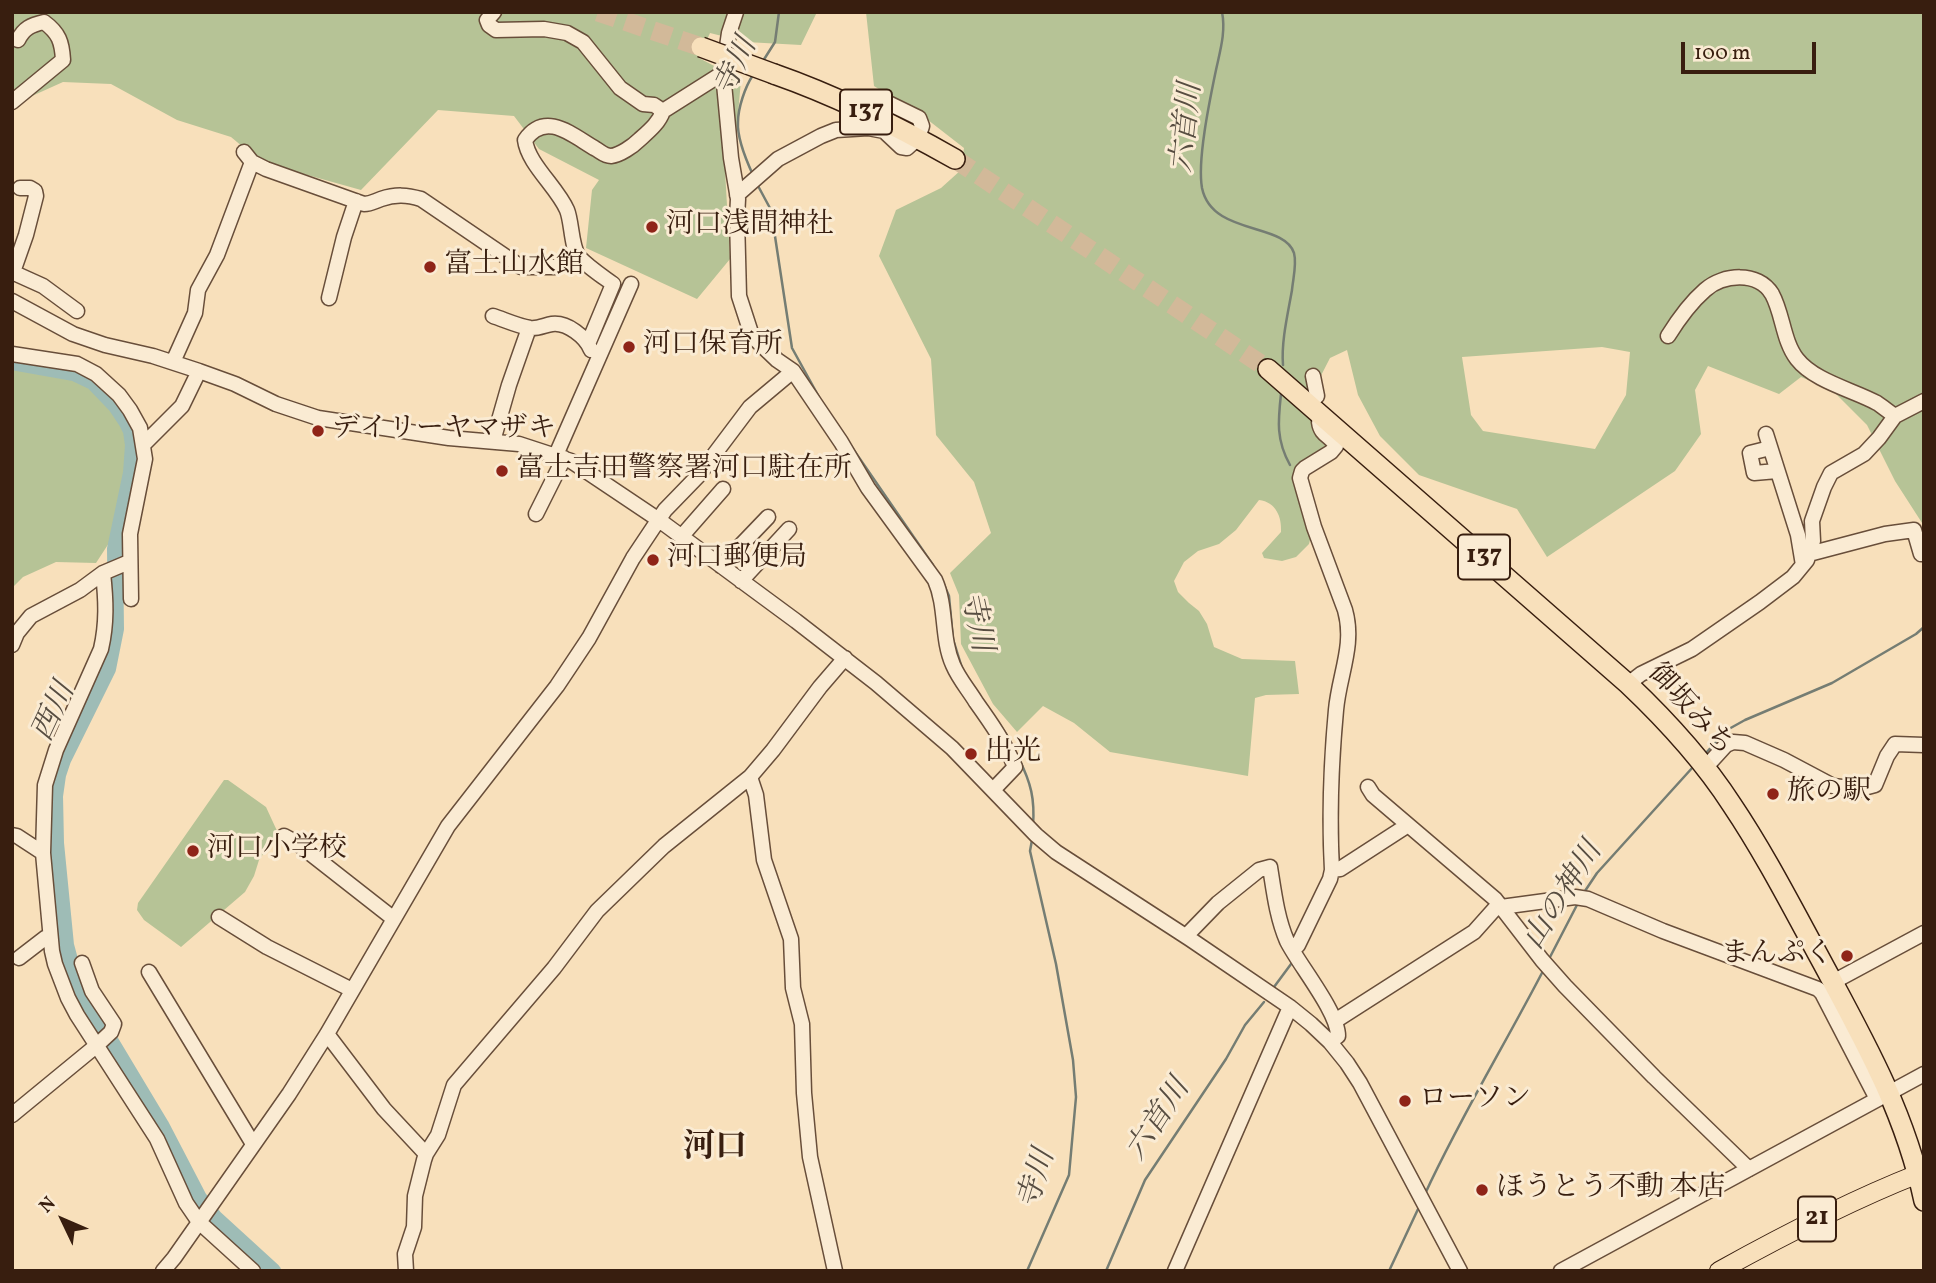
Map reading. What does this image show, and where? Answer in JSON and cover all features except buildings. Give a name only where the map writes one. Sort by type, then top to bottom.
[{"type":"highway","name":"137","points":[[702,47],[813,88],[956,159]]},
{"type":"highway","name":"御坂みち","points":[[1268,369],[1628,684],[1660,715],[1700,761],[1744,823],[1869,1049],[1921,1173],[1924,1201]]},
{"type":"highway","points":[[1888,1093],[1924,1141]]},
{"type":"main road","name":"21","points":[[1718,1271],[1802,1226],[1921,1173]]},
{"type":"street","points":[[494,12],[487,20],[496,30],[544,29],[567,33],[583,42],[620,88],[643,104],[654,105],[663,111]]},
{"type":"street","points":[[736,12],[729,33],[723,73],[737,195],[740,304],[752,336],[776,360],[793,371],[868,488],[935,580],[940,592],[952,664],[965,688],[1003,741],[1016,767],[993,790]]},
{"type":"street","points":[[12,102],[63,60],[62,45],[54,30],[44,22],[29,26],[18,40]]},
{"type":"street","points":[[588,344],[613,284],[577,255],[568,212],[554,187],[537,166],[525,140],[538,127],[549,126],[566,130],[604,155],[613,156],[634,145],[653,128],[663,111],[723,73]]},
{"type":"street","points":[[737,195],[778,159],[836,130],[868,128],[884,131],[901,147],[907,148],[918,138],[922,127],[919,118],[882,100]]},
{"type":"street","points":[[173,362],[195,313],[198,290],[217,255],[248,157],[356,201],[370,204],[402,194],[421,199],[521,267],[555,267],[572,261],[577,255]]},
{"type":"street","points":[[20,188],[30,188],[35,191],[36,196],[13,272],[43,286],[72,307],[55,324]]},
{"type":"street","points":[[329,298],[356,201]]},
{"type":"street","points":[[1668,336],[1679,318],[1707,288],[1728,279],[1747,277],[1758,281],[1771,294],[1796,358],[1809,371],[1878,404],[1895,416]]},
{"type":"street","points":[[536,514],[631,284]]},
{"type":"street","points":[[12,301],[73,334],[173,362],[318,418],[449,438],[519,444],[571,461],[594,475],[845,658],[919,718],[1032,830],[1079,868],[1186,936],[1311,1024],[1330,1042],[1360,1083],[1460,1271]]},
{"type":"street","points":[[494,316],[529,328],[564,324],[588,344],[596,365]]},
{"type":"street","points":[[493,441],[529,328]]},
{"type":"street","points":[[12,354],[77,364],[96,374],[119,395],[140,428],[145,460],[126,563],[131,599]]},
{"type":"street","points":[[143,445],[182,406],[199,371]]},
{"type":"street","points":[[163,1271],[289,1094],[449,826],[564,677],[633,558],[665,510],[698,476],[750,407],[793,371]]},
{"type":"street","points":[[1313,376],[1317,396]]},
{"type":"street","points":[[1628,684],[1636,677],[1692,649],[1793,577],[1806,559],[1813,541],[1812,521],[1831,472],[1864,454],[1880,438],[1895,416],[1924,401]]},
{"type":"street","points":[[1293,950],[1329,884],[1332,870],[1331,759],[1349,628],[1300,478],[1305,468],[1336,446],[1321,432],[1319,422]]},
{"type":"street","points":[[1777,471],[1754,472],[1750,453],[1768,441],[1806,559]]},
{"type":"street","points":[[681,537],[723,489]]},
{"type":"street","points":[[721,566],[768,517]]},
{"type":"street","points":[[1806,559],[1919,525],[1921,554]]},
{"type":"street","points":[[741,581],[789,528]]},
{"type":"street","points":[[12,645],[17,633],[31,616],[80,590],[105,572],[126,563]]},
{"type":"street","points":[[105,572],[104,634],[95,664],[57,750],[43,797],[43,853],[52,951],[61,981],[77,1015],[157,1139],[186,1203],[253,1271]]},
{"type":"street","points":[[406,1271],[405,1254],[414,1227],[415,1195],[426,1154],[438,1135],[454,1085],[554,968],[597,911],[678,834],[750,777],[845,658]]},
{"type":"street","points":[[1700,761],[1733,743],[1745,743],[1833,786],[1860,789],[1875,785],[1895,744],[1924,745]]},
{"type":"street","points":[[750,777],[764,860],[791,939],[793,988],[802,1024],[804,1093],[810,1157],[835,1271]]},
{"type":"street","points":[[1368,787],[1373,795],[1500,906],[1548,968],[1654,1077],[1749,1169]]},
{"type":"street","points":[[1332,870],[1340,869],[1408,825]]},
{"type":"street","points":[[12,835],[43,853]]},
{"type":"street","points":[[284,835],[394,919]]},
{"type":"street","points":[[1186,936],[1218,903],[1259,870],[1270,867],[1273,893],[1288,943],[1335,1021],[1338,1036],[1330,1042]]},
{"type":"street","points":[[1335,1021],[1474,932],[1500,906],[1581,898],[1818,989],[1888,1093]]},
{"type":"street","points":[[219,918],[267,947],[352,990]]},
{"type":"street","points":[[1833,982],[1924,933]]},
{"type":"street","points":[[19,958],[51,936]]},
{"type":"street","points":[[14,1109],[111,1032],[114,1024],[92,991],[82,963]]},
{"type":"street","points":[[149,972],[253,1144]]},
{"type":"street","points":[[1175,1271],[1290,1007]]},
{"type":"street","points":[[327,1034],[384,1109],[426,1154]]},
{"type":"street","points":[[1561,1271],[1924,1074]]},
{"type":"green space","points":[[12,12],[817,12],[801,45],[746,42],[710,33],[699,58],[741,80],[736,137],[725,170],[730,259],[697,299],[586,248],[592,190],[599,180],[539,149],[514,116],[438,110],[361,190],[261,162],[231,137],[177,120],[111,84],[63,82],[12,105]]},
{"type":"green space","points":[[866,12],[1924,12],[1924,526],[1895,481],[1867,425],[1832,390],[1801,377],[1779,394],[1708,366],[1695,390],[1701,434],[1675,471],[1547,557],[1517,509],[1419,475],[1380,436],[1358,395],[1347,350],[1330,358],[1311,395],[1314,420],[1327,444],[1300,466],[1293,476],[1312,532],[1309,544],[1296,557],[1282,561],[1264,558],[1262,553],[1281,532],[1281,526],[1274,507],[1259,500],[1236,530],[1219,544],[1198,551],[1184,562],[1174,581],[1178,592],[1199,611],[1207,624],[1214,647],[1242,659],[1295,661],[1299,694],[1255,698],[1248,776],[1110,752],[1074,723],[1043,706],[1017,732],[993,704],[961,644],[959,595],[950,573],[991,533],[974,482],[936,435],[931,359],[879,256],[896,210],[941,188],[961,170],[964,148],[928,120],[874,86]],"holes":[[[1602,347],[1630,352],[1626,395],[1595,449],[1483,431],[1471,415],[1462,357]]]},
{"type":"green space","points":[[12,365],[68,376],[109,400],[138,442],[130,506],[96,563],[56,562],[23,577],[12,588]]},
{"type":"green space","points":[[224,780],[228,780],[266,807],[278,833],[259,860],[245,892],[181,947],[144,920],[137,910],[138,903]]},
{"type":"waterway","name":"寺川","points":[[763,61],[775,42],[779,12]]},
{"type":"waterway","name":"六首川","points":[[1222,12],[1222,41],[1203,146],[1202,188],[1208,203],[1219,214],[1277,237],[1288,243],[1294,253],[1283,365]]},
{"type":"waterway","name":"寺川","points":[[753,75],[742,98],[738,122],[741,142],[753,175]]},
{"type":"waterway","name":"寺川","points":[[757,184],[771,210],[792,348],[819,397]]},
{"type":"waterway","name":"西川","points":[[12,362],[74,373],[93,382],[126,421],[133,445],[131,473],[115,549],[116,629],[108,669],[63,760],[55,796],[56,843],[66,945],[73,971],[83,995],[161,1125],[199,1198],[215,1218],[273,1271]]},
{"type":"waterway","name":"六首川","points":[[1281,394],[1279,430],[1282,447],[1290,465]]},
{"type":"waterway","name":"寺川","points":[[851,446],[933,565]]},
{"type":"waterway","name":"寺川","points":[[942,580],[949,596],[953,639],[962,668]]},
{"type":"waterway","name":"山の神川","points":[[1705,754],[1727,730],[1832,683],[1924,627]]},
{"type":"waterway","name":"寺川","points":[[1000,725],[1010,740]]},
{"type":"waterway","name":"寺川","points":[[1019,759],[1031,791],[1033,826]]},
{"type":"waterway","name":"山の神川","points":[[1583,894],[1597,873],[1693,767]]},
{"type":"waterway","name":"寺川","points":[[1027,1271],[1069,1175],[1076,1097],[1073,1060],[1056,964],[1030,851],[1032,840]]},
{"type":"waterway","name":"山の神川","points":[[1549,959],[1578,903]]},
{"type":"waterway","name":"六首川","points":[[1274,987],[1294,960]]},
{"type":"waterway","name":"山の神川","points":[[1425,1194],[1467,1110],[1543,971]]},
{"type":"waterway","name":"六首川","points":[[1106,1271],[1145,1180],[1226,1059],[1245,1025],[1264,1002]]},
{"type":"waterway","name":"山の神川","points":[[1389,1271],[1419,1207]]},
{"type":"tunnel","points":[[598,12],[701,47]]},
{"type":"tunnel","points":[[955,159],[1268,369]]},
{"type":"place","name":"河口浅間神社","points":[[652,227]]},
{"type":"place","name":"富士山水館","points":[[430,267]]},
{"type":"place","name":"河口保育所","points":[[629,347]]},
{"type":"place","name":"デイリーヤマザキ","points":[[318,431]]},
{"type":"place","name":"富士吉田警察署河口駐在所","points":[[502,471]]},
{"type":"place","name":"河口郵便局","points":[[653,560]]},
{"type":"place","name":"出光","points":[[971,754]]},
{"type":"place","name":"旅の駅","points":[[1773,794]]},
{"type":"place","name":"河口小学校","points":[[193,851]]},
{"type":"place","name":"まんぷく","points":[[1847,956]]},
{"type":"place","name":"ローソン","points":[[1405,1101]]},
{"type":"place","name":"ほうとう不動 本店","points":[[1482,1190]]},
{"type":"district","name":"河口","points":[[715,1150]]}]
